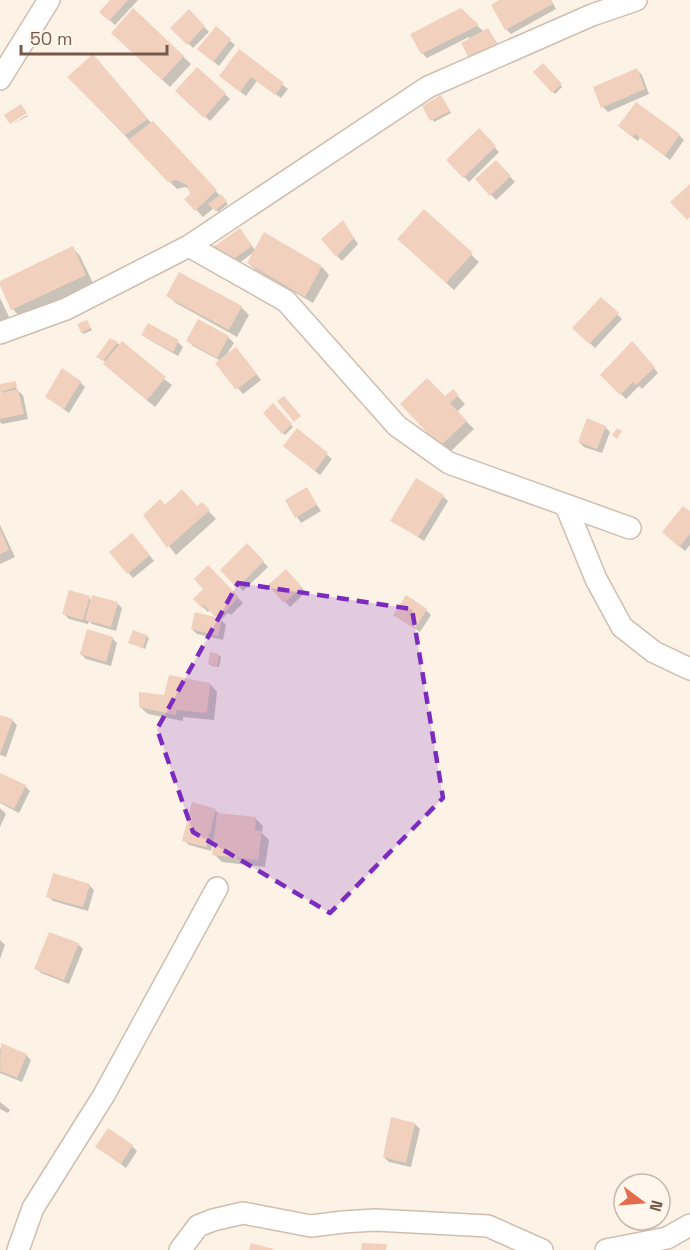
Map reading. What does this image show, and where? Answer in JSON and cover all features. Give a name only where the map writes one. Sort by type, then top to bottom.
[{"type":"street","points":[[0,79],[49,0]]},
{"type":"street","points":[[0,333],[66,309],[189,246],[428,87],[592,15],[636,0]]},
{"type":"street","points":[[189,246],[285,301],[398,426],[449,463],[630,528]]},
{"type":"street","points":[[566,506],[596,579],[622,627],[654,652],[690,669]]},
{"type":"street","points":[[18,1250],[33,1208],[104,1095],[217,888]]},
{"type":"street","points":[[180,1250],[198,1226],[243,1213],[311,1226],[375,1221],[488,1226],[542,1250]]},
{"type":"street","points":[[606,1250],[666,1238],[690,1225]]},
{"type":"highlighted area","points":[[238,583],[412,609],[443,798],[330,913],[193,832],[157,729]]},
{"type":"building","points":[[110,0],[128,0],[109,21],[99,12]]},
{"type":"building","points":[[499,0],[551,0],[553,4],[505,30],[491,5]]},
{"type":"building","points":[[133,8],[184,56],[162,80],[111,33]]},
{"type":"building","points":[[461,8],[479,25],[421,54],[410,34]]},
{"type":"building","points":[[189,9],[205,26],[187,45],[170,28]]},
{"type":"building","points":[[216,26],[231,39],[213,62],[197,49]]},
{"type":"building","points":[[488,28],[497,44],[470,60],[461,43]]},
{"type":"building","points":[[239,49],[284,83],[275,95],[251,77],[240,92],[219,76]]},
{"type":"building","points":[[93,54],[148,119],[125,135],[67,77]]},
{"type":"building","points":[[543,63],[562,84],[552,93],[533,72]]},
{"type":"building","points":[[197,67],[226,93],[204,118],[175,91]]},
{"type":"building","points":[[637,68],[645,89],[601,108],[593,87]]},
{"type":"building","points":[[441,95],[450,111],[430,121],[422,106]]},
{"type":"building","points":[[636,102],[680,134],[665,156],[635,134],[632,137],[618,126]]},
{"type":"building","points":[[21,104],[27,113],[10,124],[4,115]]},
{"type":"building","points":[[153,121],[217,190],[195,211],[184,199],[190,194],[187,185],[176,180],[168,182],[128,140]]},
{"type":"building","points":[[479,128],[496,146],[463,178],[446,160]]},
{"type":"building","points":[[496,160],[511,176],[490,196],[475,179]]},
{"type":"building","points":[[690,184],[690,217],[687,220],[670,202]]},
{"type":"building","points":[[221,194],[227,201],[215,211],[208,204]]},
{"type":"building","points":[[424,209],[473,253],[446,283],[397,239]]},
{"type":"building","points":[[343,220],[354,238],[336,257],[321,239]]},
{"type":"building","points":[[240,228],[252,246],[225,265],[213,247]]},
{"type":"building","points":[[264,232],[322,266],[305,297],[247,263]]},
{"type":"building","points":[[73,246],[86,275],[11,310],[0,281]]},
{"type":"building","points":[[179,272],[242,306],[229,330],[166,296]]},
{"type":"building","points":[[601,297],[619,313],[589,344],[572,328]]},
{"type":"building","points":[[198,319],[229,336],[217,358],[186,341]]},
{"type":"building","points":[[87,320],[91,328],[81,333],[77,324]]},
{"type":"building","points":[[148,323],[179,340],[173,352],[141,335]]},
{"type":"building","points":[[110,338],[118,342],[103,361],[96,357]]},
{"type":"building","points":[[122,341],[166,377],[147,400],[103,364]]},
{"type":"building","points":[[632,341],[655,367],[636,385],[633,382],[620,395],[600,375]]},
{"type":"building","points":[[236,347],[257,374],[236,390],[215,363]]},
{"type":"building","points":[[62,368],[81,381],[64,409],[45,397]]},
{"type":"building","points":[[427,378],[445,396],[453,389],[459,395],[450,403],[467,421],[440,446],[400,404]]},
{"type":"building","points":[[16,381],[17,387],[0,392],[0,384]]},
{"type":"building","points":[[18,389],[24,414],[0,419],[0,393]]},
{"type":"building","points":[[284,396],[301,416],[294,422],[277,401]]},
{"type":"building","points":[[273,403],[292,424],[282,434],[263,413]]},
{"type":"building","points":[[587,418],[606,426],[597,449],[578,442]]},
{"type":"building","points":[[297,428],[328,453],[315,471],[283,446]]},
{"type":"building","points":[[617,428],[622,431],[617,439],[612,435]]},
{"type":"building","points":[[416,478],[444,495],[418,537],[390,521]]},
{"type":"building","points":[[307,487],[317,505],[295,518],[285,500]]},
{"type":"building","points":[[182,489],[197,506],[202,502],[210,510],[167,548],[143,515],[160,499],[165,505]]},
{"type":"building","points":[[683,506],[690,511],[690,534],[679,547],[662,532]]},
{"type":"building","points":[[0,529],[9,550],[0,554]]},
{"type":"building","points":[[132,533],[150,555],[127,574],[109,552]]},
{"type":"building","points":[[247,543],[264,561],[237,588],[220,570]]},
{"type":"building","points":[[208,565],[239,597],[225,612],[223,610],[215,617],[204,605],[202,608],[193,599],[203,589],[194,579]]},
{"type":"building","points":[[286,569],[302,587],[284,603],[268,585]]},
{"type":"building","points":[[69,590],[90,596],[83,620],[62,614]]},
{"type":"building","points":[[92,595],[118,602],[111,627],[85,620]]},
{"type":"building","points":[[406,595],[427,609],[415,629],[393,615]]},
{"type":"building","points":[[195,612],[222,619],[218,636],[191,629]]},
{"type":"building","points":[[87,629],[113,637],[106,662],[80,654]]},
{"type":"building","points":[[133,630],[147,635],[143,648],[128,643]]},
{"type":"building","points":[[210,652],[219,654],[217,666],[208,664]]},
{"type":"building","points":[[169,675],[210,683],[207,713],[176,710],[176,715],[139,707],[139,692],[164,695]]},
{"type":"building","points":[[0,715],[13,719],[0,754]]},
{"type":"building","points":[[0,773],[26,785],[14,809],[0,802]]},
{"type":"building","points":[[192,802],[216,809],[206,847],[182,841]]},
{"type":"building","points":[[217,813],[256,817],[255,830],[262,831],[258,860],[212,855]]},
{"type":"building","points":[[53,873],[90,884],[83,907],[46,897]]},
{"type":"building","points":[[49,932],[79,943],[64,980],[34,969]]},
{"type":"building","points":[[1,1043],[27,1054],[17,1078],[0,1071]]},
{"type":"building","points":[[391,1117],[415,1123],[406,1163],[383,1157]]},
{"type":"building","points":[[108,1128],[133,1145],[121,1164],[95,1147]]},
{"type":"building","points":[[251,1243],[273,1249],[273,1250],[249,1250]]},
{"type":"building","points":[[362,1243],[387,1244],[386,1250],[361,1250]]}]
